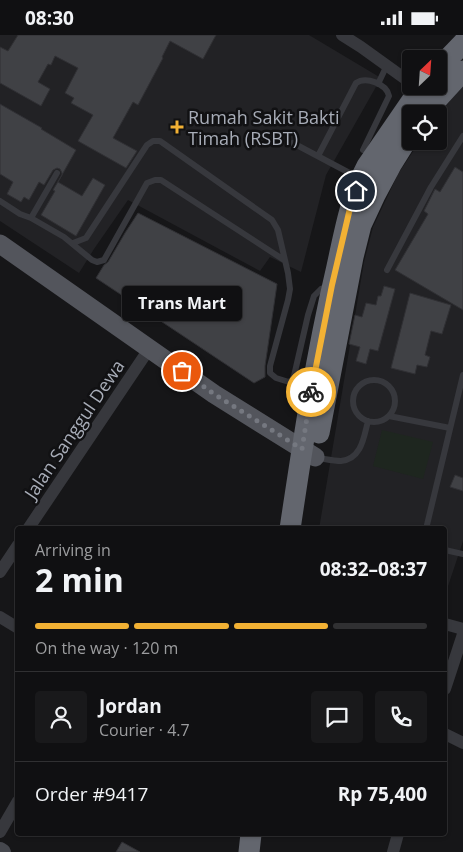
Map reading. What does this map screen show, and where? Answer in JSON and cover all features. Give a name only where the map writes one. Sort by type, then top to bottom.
[{"type":"highway","points":[[448,59],[463,43]]},
{"type":"highway","points":[[433,105],[463,71]]},
{"type":"highway","points":[[305,526],[314,372],[351,204],[367,166],[411,95]]},
{"type":"highway","points":[[291,526],[361,225],[375,195],[402,147]]},
{"type":"highway","points":[[249,852],[251,836]]},
{"type":"highway","points":[[263,852],[264,836]]},
{"type":"main road","points":[[0,244],[214,394],[309,453]]},
{"type":"street","points":[[342,35],[402,76]]},
{"type":"street","name":"Jalan Sanggul Dewa","points":[[30,526],[150,349]]},
{"type":"street","points":[[0,572],[15,550]]},
{"type":"street","points":[[0,617],[15,625]]},
{"type":"street","points":[[447,625],[462,636],[447,683]]},
{"type":"street","points":[[447,735],[463,743]]},
{"type":"street","points":[[0,832],[15,806]]},
{"type":"street","points":[[392,852],[397,836]]},
{"type":"lane","points":[[378,84],[387,65]]},
{"type":"lane","points":[[318,156],[356,83],[360,80],[366,80],[385,88],[389,96],[363,150]]},
{"type":"lane","points":[[387,270],[431,187],[463,137]]},
{"type":"lane","points":[[73,243],[86,238],[147,145],[153,141],[160,141],[272,220],[278,230],[290,289],[270,365],[270,373],[276,378],[292,380],[314,296],[321,289],[332,285]]},
{"type":"lane","points":[[293,143],[360,179]]},
{"type":"lane","points":[[31,218],[57,173]]},
{"type":"lane","points":[[0,201],[20,214],[31,218],[64,237],[97,262],[104,260],[147,183],[161,180],[284,260]]},
{"type":"lane","points":[[427,526],[463,375]]},
{"type":"lane","points":[[377,380],[390,388],[394,394],[395,402],[389,415],[382,420],[368,421],[356,411],[354,396],[362,384],[377,380]]},
{"type":"lane","points":[[389,415],[450,427]]},
{"type":"lane","points":[[309,453],[343,461],[348,459],[360,449],[368,421]]},
{"type":"lane","points":[[447,550],[463,554]]},
{"type":"shaded area","name":"Rumah Sakit Bakti Timah (RSBT)","points":[[0,35],[309,35],[381,78],[326,175],[301,272],[270,257],[260,271],[128,200],[79,273],[0,221]]},
{"type":"shaded area","points":[[463,85],[463,541],[447,589],[447,526],[320,526],[364,262],[373,227],[398,174],[414,150],[447,150],[446,105]]},
{"type":"shaded area","points":[[382,430],[433,442],[423,479],[373,466]]},
{"type":"building","points":[[18,35],[216,35],[203,59],[170,41],[138,105],[133,102],[113,138],[137,151],[126,168],[78,141],[93,115],[71,103],[74,98],[65,93],[78,68],[55,56],[51,65],[48,64],[38,82],[50,89],[41,106],[0,83],[0,47],[8,51]]},
{"type":"building","points":[[0,104],[76,150],[62,175],[60,169],[53,170],[44,185],[39,182],[29,200],[24,197],[21,202],[7,194],[13,182],[0,174]]},
{"type":"building","points":[[455,167],[463,172],[463,310],[395,270],[428,214],[424,211],[435,189],[440,192]]},
{"type":"building","points":[[61,177],[58,182],[82,196],[93,178],[105,185],[76,236],[41,215],[55,191],[53,190]]},
{"type":"building","points":[[138,213],[277,284],[265,377],[254,383],[96,278]]},
{"type":"building","points":[[384,286],[395,289],[378,351],[370,349],[366,364],[356,361],[360,347],[349,344],[355,315],[362,317],[366,303],[376,305],[378,296],[381,296]]},
{"type":"building","points":[[410,293],[451,305],[442,334],[431,331],[425,355],[430,357],[427,367],[417,365],[415,374],[391,368]]},
{"type":"building","points":[[455,475],[463,478],[463,491],[450,487]]},
{"type":"building","points":[[122,842],[140,852],[116,852]]},
{"type":"way so far","points":[[182,371],[214,394],[302,449],[311,392]]},
{"type":"place","name":"Rumah Sakit Bakti Timah (RSBT)","points":[[177,127]]},
{"type":"place","name":"Trans Mart","points":[[182,371]]},
{"type":"route","points":[[311,392],[332,285],[351,204],[356,191]]}]
